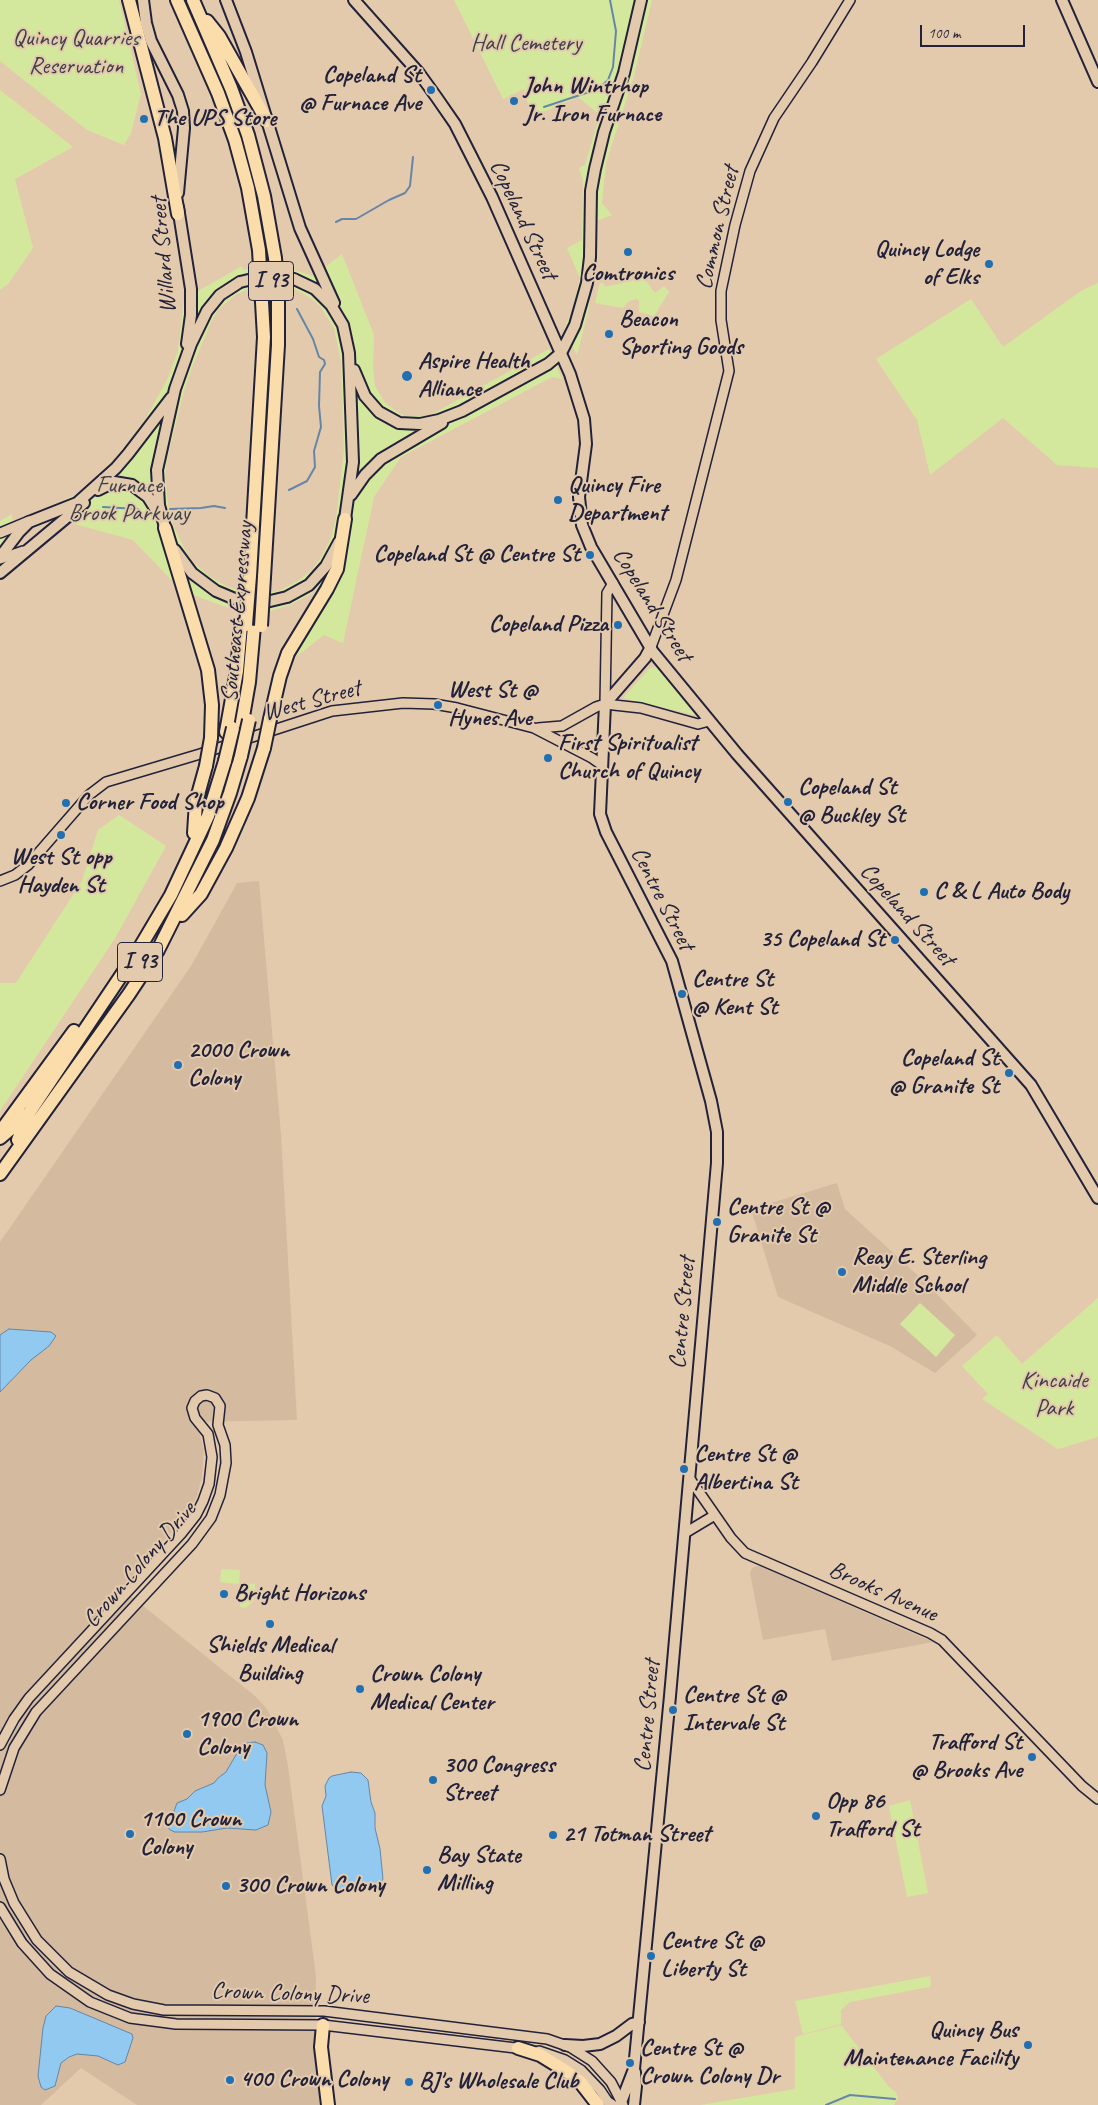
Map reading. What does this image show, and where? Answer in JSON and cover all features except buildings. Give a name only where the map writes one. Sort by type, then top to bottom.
[{"type":"highway","points":[[129,0],[141,52],[165,138],[178,214]]},
{"type":"highway","name":"Southeast Expressway","points":[[0,1133],[141,936],[172,882],[230,759],[238,725],[257,670],[250,625],[254,576],[258,337],[253,250],[243,190],[226,130],[171,0]]},
{"type":"highway","name":"I 93","points":[[177,0],[218,93],[233,134],[248,188],[259,250],[264,312],[264,344],[254,576]]},
{"type":"highway","points":[[192,2],[219,36],[267,121]]},
{"type":"highway","name":"Southeast Expressway","points":[[0,1174],[137,984],[170,928],[213,840],[230,793],[230,759],[238,725],[237,671],[250,625],[278,345],[278,295],[275,258],[264,196],[246,129],[231,88],[192,2]]},
{"type":"highway","points":[[170,928],[201,894],[221,857],[248,798],[264,748],[281,670],[288,653],[337,569],[345,520]]},
{"type":"highway","points":[[164,527],[208,670],[212,705],[211,738],[206,766],[196,802],[194,833]]},
{"type":"highway","name":"I 93","points":[[0,1138],[29,1113],[134,969],[169,916],[192,872],[212,827],[230,759]]},
{"type":"highway","name":"I 93","points":[[11,1159],[29,1113]]},
{"type":"highway","points":[[323,2025],[321,2042],[328,2105]]},
{"type":"highway","points":[[518,2048],[562,2067],[581,2083],[619,2104]]},
{"type":"main road","name":"Willard Street","points":[[143,0],[148,35],[178,95],[184,112],[178,187],[178,214],[191,296],[190,322],[183,364]]},
{"type":"main road","points":[[226,0],[246,52],[300,228],[343,325],[359,386],[364,396],[375,409],[389,418],[404,424],[420,424],[439,420],[462,410]]},
{"type":"main road","name":"Copeland Street","points":[[354,0],[419,73],[455,124],[492,197],[572,379],[586,433],[586,454],[579,497],[581,520],[588,540],[651,647],[709,721],[1025,1078],[1036,1092],[1098,1198]]},
{"type":"main road","points":[[348,502],[361,479],[381,459],[462,410],[548,364],[561,353],[575,324],[587,283],[590,257],[591,191],[594,169],[624,73],[641,0]]},
{"type":"main road","points":[[1062,0],[1098,82]]},
{"type":"main road","points":[[164,527],[158,498],[157,470],[183,364],[209,307],[220,295],[240,282],[258,276],[271,275],[294,279],[310,286],[323,296],[343,325]]},
{"type":"main road","points":[[0,573],[102,488],[119,482],[132,484],[144,492],[152,501],[182,561],[204,583],[222,594],[235,599],[262,603],[275,601],[293,594],[318,576],[336,548],[345,520],[353,450],[350,353]]},
{"type":"main road","points":[[0,558],[19,532],[36,518],[81,500],[116,468],[174,395]]},
{"type":"main road","points":[[47,515],[56,519],[53,529]]},
{"type":"main road","name":"Common Street","points":[[605,704],[645,658],[651,647]]},
{"type":"main road","name":"Centre Street","points":[[605,704],[599,809],[602,823],[670,955],[716,1125],[717,1163],[690,1479],[639,2022],[634,2069],[619,2104]]},
{"type":"main road","points":[[565,2045],[583,2046],[600,2044],[616,2036],[632,2024],[639,2022]]},
{"type":"street","name":"Common Street","points":[[651,647],[676,580],[729,371],[721,320],[721,291],[732,234],[750,170],[774,118],[812,62],[850,0]]},
{"type":"street","points":[[0,533],[36,518]]},
{"type":"street","points":[[0,558],[15,555],[34,545]]},
{"type":"street","name":"Centre Street","points":[[605,704],[607,593],[613,583]]},
{"type":"street","name":"West Street","points":[[0,881],[15,875],[28,866],[89,794],[106,782],[200,754],[318,715],[376,704],[427,704],[466,710],[530,726],[548,728],[562,726],[605,704]]},
{"type":"street","points":[[605,704],[641,708],[698,724],[709,721]]},
{"type":"street","name":"West Street","points":[[530,726],[602,765]]},
{"type":"street","name":"Crown Colony Drive","points":[[0,1745],[29,1698],[181,1534],[198,1511],[208,1484],[212,1457],[208,1434],[193,1414],[192,1408],[195,1401],[204,1395],[212,1396],[217,1400],[220,1409],[218,1425],[225,1445],[225,1469],[220,1495],[211,1518],[192,1544],[36,1712],[14,1748],[0,1790]]},
{"type":"street","points":[[198,1420],[210,1423],[219,1415]]},
{"type":"street","name":"Brooks Avenue","points":[[690,1479],[715,1516],[736,1544],[747,1555],[938,1638],[1082,1786],[1098,1799]]},
{"type":"street","points":[[685,1533],[715,1516]]},
{"type":"street","name":"Crown Colony Drive","points":[[0,1859],[6,1885],[16,1909],[29,1930],[45,1950],[64,1968],[102,1993],[152,2008],[177,2010],[324,2011],[527,2035],[565,2045],[582,2053],[611,2082],[619,2104]]},
{"type":"street","name":"Crown Colony Drive","points":[[0,1907],[17,1938],[46,1971],[84,1999],[116,2013],[149,2022],[176,2024],[323,2025],[518,2048]]},
{"type":"shaded area","points":[[259,881],[281,1134],[297,1420],[190,1422],[200,1434],[204,1450],[202,1477],[196,1499],[179,1524],[121,1588],[255,1696],[267,1709],[283,1740],[316,1976],[315,2040],[322,2105],[137,2105],[81,2068],[41,2105],[0,2105],[0,1242],[191,966],[237,883]]},
{"type":"shaded area","name":"Reay E. Sterling Middle School","points":[[837,1183],[845,1209],[923,1280],[977,1335],[935,1373],[890,1346],[778,1297],[751,1209]]},
{"type":"shaded area","points":[[757,1566],[933,1642],[832,1661],[825,1629],[763,1640],[750,1573],[752,1568]]},
{"type":"green space","name":"Quincy Quarries Reservation","points":[[0,0],[119,0],[141,94],[131,133],[124,145],[87,130],[0,61]]},
{"type":"green space","name":"Hall Cemetery","points":[[454,0],[652,0],[634,76],[606,163],[602,203],[612,215],[597,221],[589,308],[577,355],[564,330],[572,310],[580,278],[567,248],[582,240],[583,180],[579,168],[585,165],[600,115],[578,97],[546,111],[530,112],[524,89],[503,99]]},
{"type":"green space","points":[[0,90],[73,147],[15,179],[33,248],[8,284],[0,290]]},
{"type":"green space","name":"Furnace Brook Parkway","points":[[342,254],[374,335],[373,367],[375,386],[385,403],[405,416],[429,416],[549,349],[562,379],[552,377],[401,457],[374,497],[343,643],[324,635],[298,655],[295,653],[333,592],[343,571],[324,582],[309,595],[290,605],[270,611],[237,611],[182,591],[133,540],[71,523],[62,502],[81,491],[113,463],[146,418],[168,378],[178,351],[184,299],[242,266],[243,270],[264,266],[285,267],[313,276]],"holes":[[[254,286],[291,287],[320,306],[334,328],[341,362],[344,450],[336,518],[331,538],[312,570],[298,581],[279,591],[262,594],[244,592],[226,586],[209,576],[193,562],[185,550],[173,525],[168,504],[165,477],[167,459],[192,367],[212,320],[219,309],[235,295]]]},
{"type":"green space","points":[[640,279],[646,281],[655,293],[664,286],[669,292],[654,316],[639,312],[639,301],[637,299],[629,301],[623,308],[595,303],[600,283],[603,283],[605,287]]},
{"type":"green space","points":[[1098,283],[1098,468],[1057,465],[1003,418],[930,475],[917,420],[876,359],[971,299],[1003,347],[1081,291]]},
{"type":"green space","points":[[12,514],[13,531],[0,548],[0,521]]},
{"type":"green space","points":[[653,667],[658,668],[695,715],[623,698]]},
{"type":"green space","points":[[119,815],[166,846],[114,940],[0,1111],[0,983],[16,983],[82,881],[98,830]]},
{"type":"green space","name":"Kincaide Park","points":[[1098,1298],[1098,1437],[1058,1449],[982,1399],[988,1394],[962,1366],[997,1335],[1022,1364]]},
{"type":"green space","points":[[920,1303],[955,1335],[936,1357],[900,1324]]},
{"type":"green space","points":[[223,1569],[240,1570],[239,1584],[220,1582]]},
{"type":"green space","points":[[242,1583],[255,1584],[254,1601],[245,1608],[240,1607]]},
{"type":"green space","points":[[910,1800],[928,1893],[907,1897],[889,1806]]},
{"type":"green space","points":[[930,1976],[931,1985],[929,1987],[850,2002],[841,2010],[841,2024],[803,2034],[795,2001]]},
{"type":"green space","points":[[841,2025],[889,2087],[896,2092],[898,2098],[894,2105],[701,2105],[795,2089],[795,2037]]},
{"type":"water","points":[[9,1329],[51,1332],[56,1336],[49,1346],[31,1360],[0,1392],[0,1335]]},
{"type":"water","points":[[255,1742],[263,1745],[267,1753],[265,1785],[271,1812],[268,1825],[256,1830],[227,1828],[202,1832],[175,1832],[170,1830],[166,1824],[172,1817],[177,1803],[187,1799],[195,1791],[214,1783],[226,1772],[240,1748],[247,1743]]},
{"type":"water","points":[[351,1772],[361,1773],[368,1780],[371,1802],[375,1813],[375,1828],[380,1849],[383,1879],[380,1883],[337,1890],[332,1885],[322,1806],[326,1796],[325,1786],[329,1778]]},
{"type":"water","points":[[56,2006],[70,2008],[132,2034],[133,2038],[125,2062],[118,2065],[98,2056],[77,2054],[61,2063],[55,2086],[45,2090],[41,2087],[38,2076],[43,2028],[46,2016]]},
{"type":"waterway","points":[[544,107],[598,89],[608,80],[613,67],[616,31],[610,0]]},
{"type":"waterway","points":[[336,222],[342,219],[356,219],[405,193],[410,186],[413,157]]},
{"type":"waterway","points":[[289,490],[307,481],[315,467],[314,451],[321,427],[319,406],[320,372],[325,364],[324,360],[319,357],[313,339],[297,309]]},
{"type":"waterway","points":[[170,509],[214,506],[225,508]]},
{"type":"waterway","points":[[103,507],[138,509]]},
{"type":"waterway","points":[[826,2105],[850,2095],[895,2099]]},
{"type":"place","name":"Copeland St @ Furnace Ave","points":[[431,90]]},
{"type":"place","name":"John Wintrhop Jr. Iron Furnace","points":[[514,101]]},
{"type":"place","name":"The UPS Store","points":[[144,119]]},
{"type":"place","name":"Comtronics","points":[[628,252]]},
{"type":"place","name":"Quincy Lodge of Elks","points":[[989,264]]},
{"type":"place","name":"Beacon Sporting Goods","points":[[609,334]]},
{"type":"place","name":"Aspire Health Alliance","points":[[407,376]]},
{"type":"place","name":"Quincy Fire Department","points":[[558,500]]},
{"type":"place","name":"Copeland St @ Centre St","points":[[590,555]]},
{"type":"place","name":"Copeland Pizza","points":[[618,625]]},
{"type":"place","name":"West St @ Hynes Ave","points":[[438,705]]},
{"type":"place","name":"First Spiritualist Church of Quincy","points":[[548,758]]},
{"type":"place","name":"Copeland St @ Buckley St","points":[[788,802]]},
{"type":"place","name":"Corner Food Shop","points":[[66,803]]},
{"type":"place","name":"West St opp Hayden St","points":[[61,835]]},
{"type":"place","name":"C & L Auto Body","points":[[924,892]]},
{"type":"place","name":"35 Copeland St","points":[[895,940]]},
{"type":"place","name":"Centre St @ Kent St","points":[[682,994]]},
{"type":"place","name":"2000 Crown Colony","points":[[178,1065]]},
{"type":"place","name":"Copeland St @ Granite St","points":[[1009,1073]]},
{"type":"place","name":"Centre St @ Granite St","points":[[717,1222]]},
{"type":"place","name":"Reay E. Sterling Middle School","points":[[842,1272]]},
{"type":"place","name":"Centre St @ Albertina St","points":[[684,1469]]},
{"type":"place","name":"Bright Horizons","points":[[224,1594]]},
{"type":"place","name":"Shields Medical Building","points":[[270,1624]]},
{"type":"place","name":"Crown Colony Medical Center","points":[[360,1689]]},
{"type":"place","name":"Centre St @ Intervale St","points":[[673,1710]]},
{"type":"place","name":"1900 Crown Colony","points":[[187,1734]]},
{"type":"place","name":"Trafford St @ Brooks Ave","points":[[1032,1757]]},
{"type":"place","name":"300 Congress Street","points":[[433,1780]]},
{"type":"place","name":"Opp 86 Trafford St","points":[[816,1816]]},
{"type":"place","name":"1100 Crown Colony","points":[[130,1834]]},
{"type":"place","name":"21 Totman Street","points":[[553,1835]]},
{"type":"place","name":"Bay State Milling","points":[[427,1870]]},
{"type":"place","name":"300 Crown Colony","points":[[226,1886]]},
{"type":"place","name":"Centre St @ Liberty St","points":[[651,1956]]},
{"type":"place","name":"Quincy Bus Maintenance Facility","points":[[1028,2045]]},
{"type":"place","name":"Centre St @ Crown Colony Dr","points":[[630,2063]]},
{"type":"place","name":"400 Crown Colony","points":[[230,2080]]},
{"type":"place","name":"BJ's Wholesale Club","points":[[409,2082]]}]
